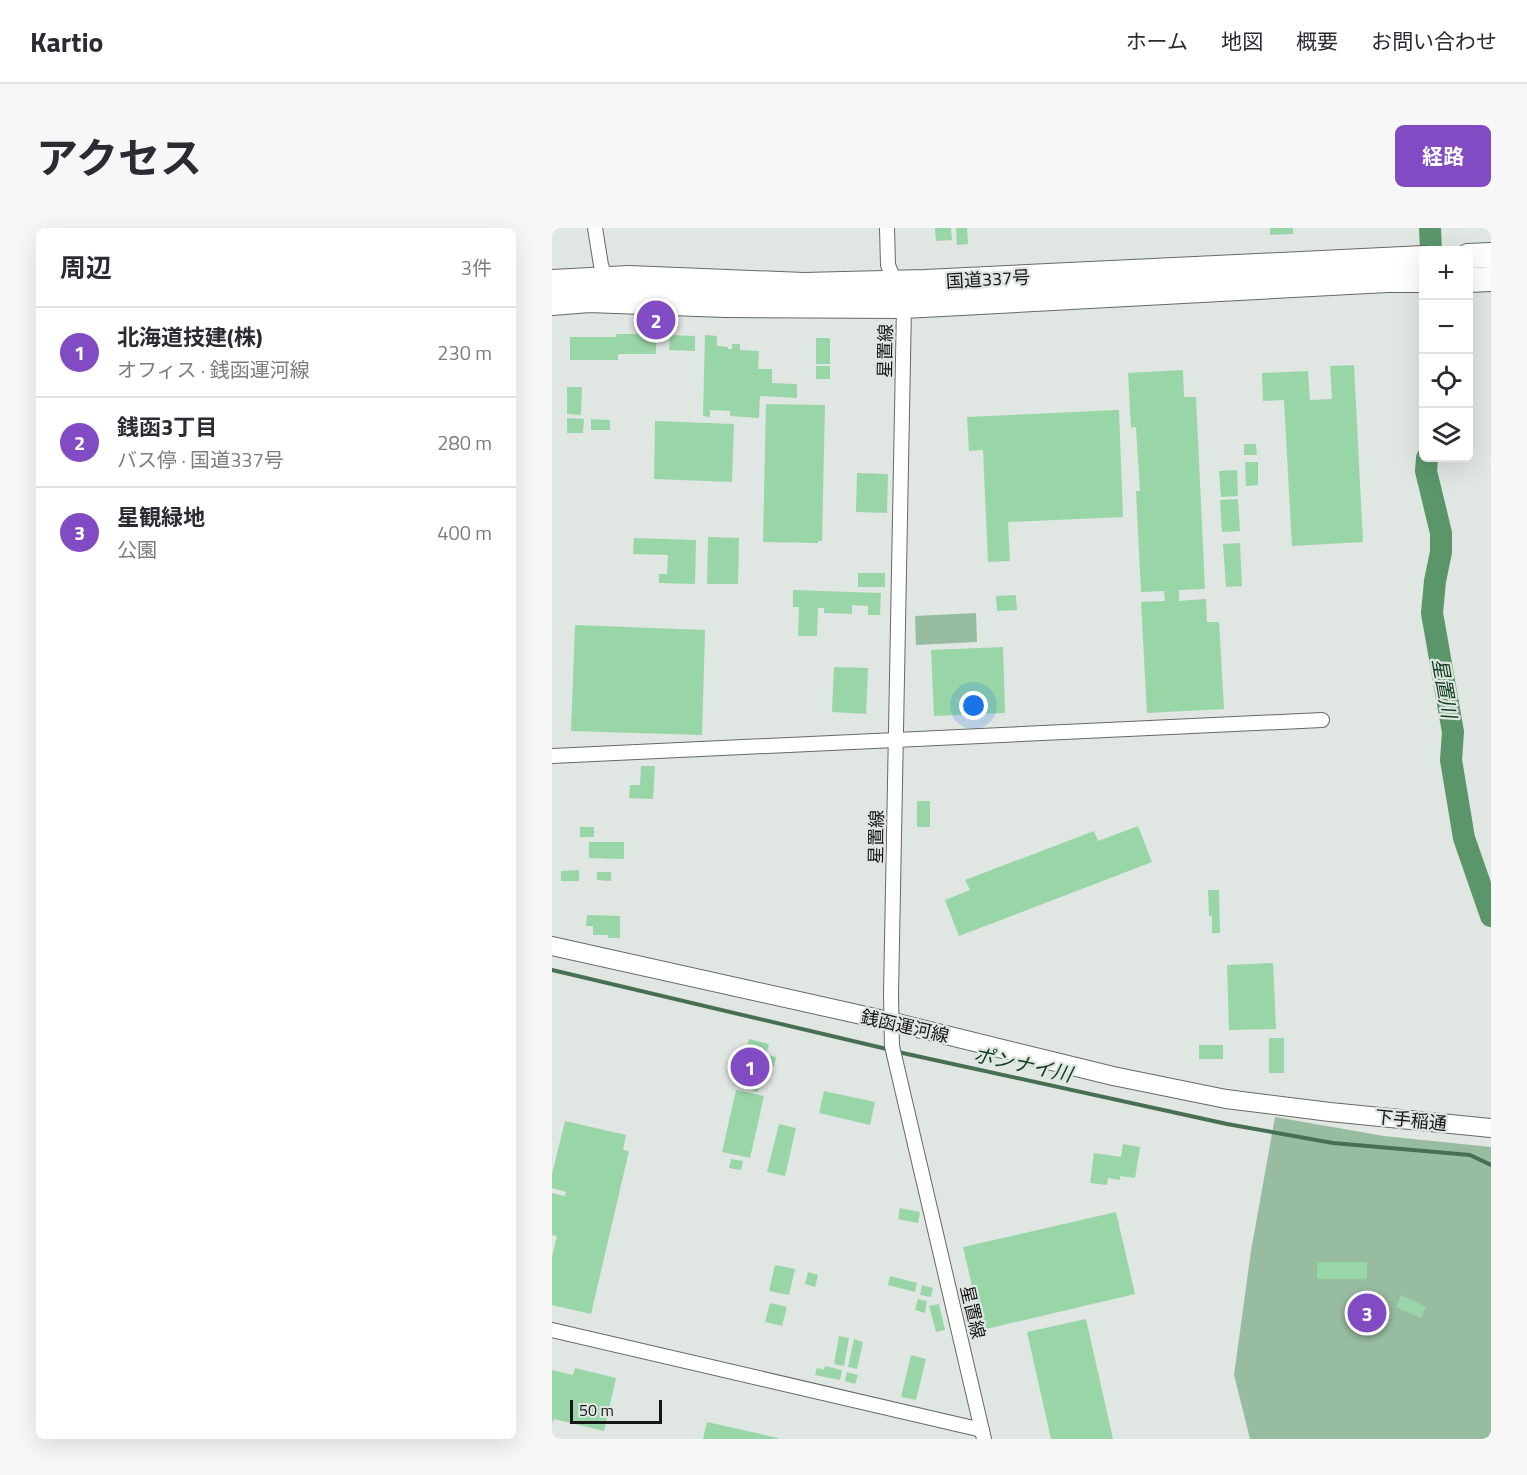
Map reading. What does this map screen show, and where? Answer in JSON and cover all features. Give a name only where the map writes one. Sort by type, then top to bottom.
[{"type":"highway","name":"国道337号","points":[[552,301],[904,306],[1387,270],[1419,260]]},
{"type":"highway","name":"国道337号","points":[[552,282],[629,278],[804,285],[1387,270],[1419,279]]},
{"type":"street","points":[[595,228],[601,265],[606,279]]},
{"type":"street","name":"星置線","points":[[887,228],[888,266],[904,306],[891,994],[892,1046],[983,1435]]},
{"type":"street","points":[[552,282],[552,301]]},
{"type":"street","points":[[552,756],[1322,720]]},
{"type":"street","name":"銭函運河線","points":[[552,946],[892,1022],[1113,1076],[1226,1099],[1330,1112]]},
{"type":"street","name":"下手稲通","points":[[1330,1112],[1491,1128]]},
{"type":"street","points":[[552,1330],[983,1435]]},
{"type":"green space","points":[[976,613],[977,642],[916,645],[915,616]]},
{"type":"green space","points":[[1275,1117],[1384,1136],[1491,1147],[1491,1439],[1250,1439],[1234,1375],[1251,1251]]},
{"type":"building","points":[[935,228],[951,228],[952,240],[936,241]]},
{"type":"building","points":[[956,228],[967,228],[968,244],[957,245]]},
{"type":"building","points":[[1270,228],[1293,228],[1293,234],[1270,235]]},
{"type":"building","points":[[616,334],[656,334],[656,354],[618,354],[618,360],[570,360],[570,337],[616,337]]},
{"type":"building","points":[[670,335],[695,336],[695,351],[669,350]]},
{"type":"building","points":[[705,335],[717,336],[717,346],[732,349],[732,344],[740,344],[740,350],[759,351],[758,369],[772,369],[772,383],[797,384],[797,398],[760,396],[759,418],[730,416],[730,411],[710,410],[710,417],[703,416]]},
{"type":"building","points":[[816,338],[830,338],[830,364],[816,364]]},
{"type":"building","points":[[1354,365],[1363,542],[1292,546],[1284,400],[1263,401],[1262,373],[1308,371],[1310,400],[1332,399],[1330,366]]},
{"type":"building","points":[[816,366],[830,366],[830,379],[816,379]]},
{"type":"building","points":[[1183,370],[1184,397],[1196,397],[1205,589],[1179,590],[1179,601],[1206,599],[1207,622],[1219,622],[1224,709],[1147,713],[1141,602],[1165,601],[1164,591],[1141,592],[1136,491],[1140,491],[1136,427],[1131,428],[1128,373]]},
{"type":"building","points":[[567,387],[582,387],[581,415],[567,414]]},
{"type":"building","points":[[766,404],[825,405],[822,541],[818,543],[763,542]]},
{"type":"building","points":[[1119,410],[1123,517],[1008,522],[1010,561],[988,562],[983,450],[969,451],[967,417]]},
{"type":"building","points":[[567,418],[584,419],[583,433],[567,433]]},
{"type":"building","points":[[591,419],[610,420],[610,430],[591,430]]},
{"type":"building","points":[[655,421],[734,424],[732,482],[654,479]]},
{"type":"building","points":[[1244,444],[1256,444],[1257,455],[1244,455]]},
{"type":"building","points":[[1245,462],[1258,462],[1258,485],[1246,486]]},
{"type":"building","points":[[1237,470],[1238,496],[1221,497],[1219,471]]},
{"type":"building","points":[[857,473],[888,474],[887,513],[856,512]]},
{"type":"building","points":[[1238,499],[1240,531],[1222,532],[1220,500]]},
{"type":"building","points":[[708,537],[739,538],[738,584],[707,584]]},
{"type":"building","points":[[634,538],[696,540],[695,584],[659,583],[659,574],[667,574],[668,555],[633,554]]},
{"type":"building","points":[[1240,543],[1242,586],[1226,587],[1223,544]]},
{"type":"building","points":[[858,573],[885,573],[885,587],[858,587]]},
{"type":"building","points":[[793,590],[881,593],[880,615],[868,615],[868,606],[852,605],[852,614],[824,613],[824,608],[818,608],[817,636],[798,636],[799,607],[793,607]]},
{"type":"building","points":[[1016,595],[1017,610],[997,611],[996,596]]},
{"type":"building","points":[[575,625],[705,630],[702,735],[571,731]]},
{"type":"building","points":[[1003,647],[1005,713],[934,716],[931,650]]},
{"type":"building","points":[[834,667],[868,668],[866,714],[832,712]]},
{"type":"building","points":[[641,766],[655,766],[653,799],[629,798],[630,785],[640,785]]},
{"type":"building","points":[[917,801],[930,801],[930,827],[917,827]]},
{"type":"building","points":[[1138,826],[1152,862],[959,936],[945,900],[970,890],[965,880],[1094,831],[1098,841]]},
{"type":"building","points":[[580,827],[594,827],[594,837],[580,837]]},
{"type":"building","points":[[589,842],[624,842],[624,859],[589,858]]},
{"type":"building","points":[[579,870],[579,881],[561,881],[561,871]]},
{"type":"building","points":[[597,872],[611,872],[611,881],[597,880]]},
{"type":"building","points":[[1208,890],[1219,890],[1220,933],[1212,933]]},
{"type":"building","points":[[587,915],[620,916],[620,938],[593,935],[593,926],[586,926]]},
{"type":"building","points":[[1273,963],[1276,1029],[1229,1030],[1227,965]]},
{"type":"building","points":[[1269,1038],[1284,1038],[1284,1073],[1269,1073]]},
{"type":"building","points":[[749,1039],[769,1044],[766,1055],[776,1057],[774,1066],[764,1064],[758,1092],[738,1087]]},
{"type":"building","points":[[1199,1045],[1223,1045],[1223,1059],[1199,1059]]},
{"type":"building","points":[[736,1090],[764,1096],[750,1158],[722,1152]]},
{"type":"building","points":[[824,1091],[875,1102],[870,1125],[819,1113]]},
{"type":"building","points":[[565,1121],[626,1135],[623,1150],[629,1151],[591,1314],[552,1305],[552,1257],[557,1236],[552,1235],[552,1193],[565,1196],[566,1192],[552,1188],[552,1174]]},
{"type":"building","points":[[779,1124],[796,1128],[785,1176],[767,1172]]},
{"type":"building","points":[[1123,1144],[1140,1147],[1135,1178],[1120,1176],[1120,1180],[1108,1178],[1107,1185],[1090,1183],[1094,1153],[1121,1157]]},
{"type":"building","points":[[731,1159],[743,1161],[741,1170],[729,1168]]},
{"type":"building","points":[[900,1208],[920,1212],[918,1223],[898,1219]]},
{"type":"building","points":[[1116,1212],[1135,1294],[982,1330],[963,1247]]},
{"type":"building","points":[[1317,1262],[1367,1262],[1367,1279],[1317,1279]]},
{"type":"building","points":[[775,1265],[795,1269],[789,1295],[769,1291]]},
{"type":"building","points":[[808,1272],[818,1275],[815,1287],[805,1284]]},
{"type":"building","points":[[890,1276],[917,1283],[915,1292],[888,1285]]},
{"type":"building","points":[[922,1285],[933,1288],[931,1297],[920,1295]]},
{"type":"building","points":[[1401,1295],[1426,1307],[1421,1318],[1396,1307]]},
{"type":"building","points":[[918,1299],[927,1301],[925,1313],[915,1310]]},
{"type":"building","points":[[770,1303],[787,1307],[782,1326],[765,1322]]},
{"type":"building","points":[[939,1304],[945,1330],[936,1332],[929,1306]]},
{"type":"building","points":[[1086,1319],[1113,1439],[1051,1439],[1027,1332]]},
{"type":"building","points":[[839,1336],[849,1338],[844,1366],[834,1364]]},
{"type":"building","points":[[854,1339],[863,1342],[857,1369],[848,1367]]},
{"type":"building","points":[[911,1355],[926,1359],[916,1400],[901,1397]]},
{"type":"building","points":[[825,1366],[842,1370],[840,1380],[815,1375],[817,1368],[824,1370]]},
{"type":"building","points":[[575,1368],[616,1378],[604,1431],[554,1419],[552,1424],[552,1370],[573,1375]]},
{"type":"building","points":[[847,1372],[858,1375],[855,1384],[845,1381]]},
{"type":"building","points":[[707,1422],[778,1438],[703,1439]]},
{"type":"waterway","name":"星置川","points":[[1430,228],[1431,246]]},
{"type":"waterway","name":"星置川","points":[[1427,462],[1426,471],[1441,533],[1441,552],[1432,613],[1453,732],[1451,760],[1464,838],[1491,916]]},
{"type":"waterway","name":"ポンナイ川","points":[[552,970],[891,1050]]},
{"type":"waterway","name":"ポンナイ川","points":[[898,1052],[1227,1124],[1333,1143],[1470,1155],[1491,1165]]},
{"type":"place","name":"銭函3丁目","points":[[656,320]]},
{"type":"place","name":"北海道技建(株)","points":[[750,1067]]},
{"type":"place","name":"星観緑地","points":[[1367,1313]]}]
